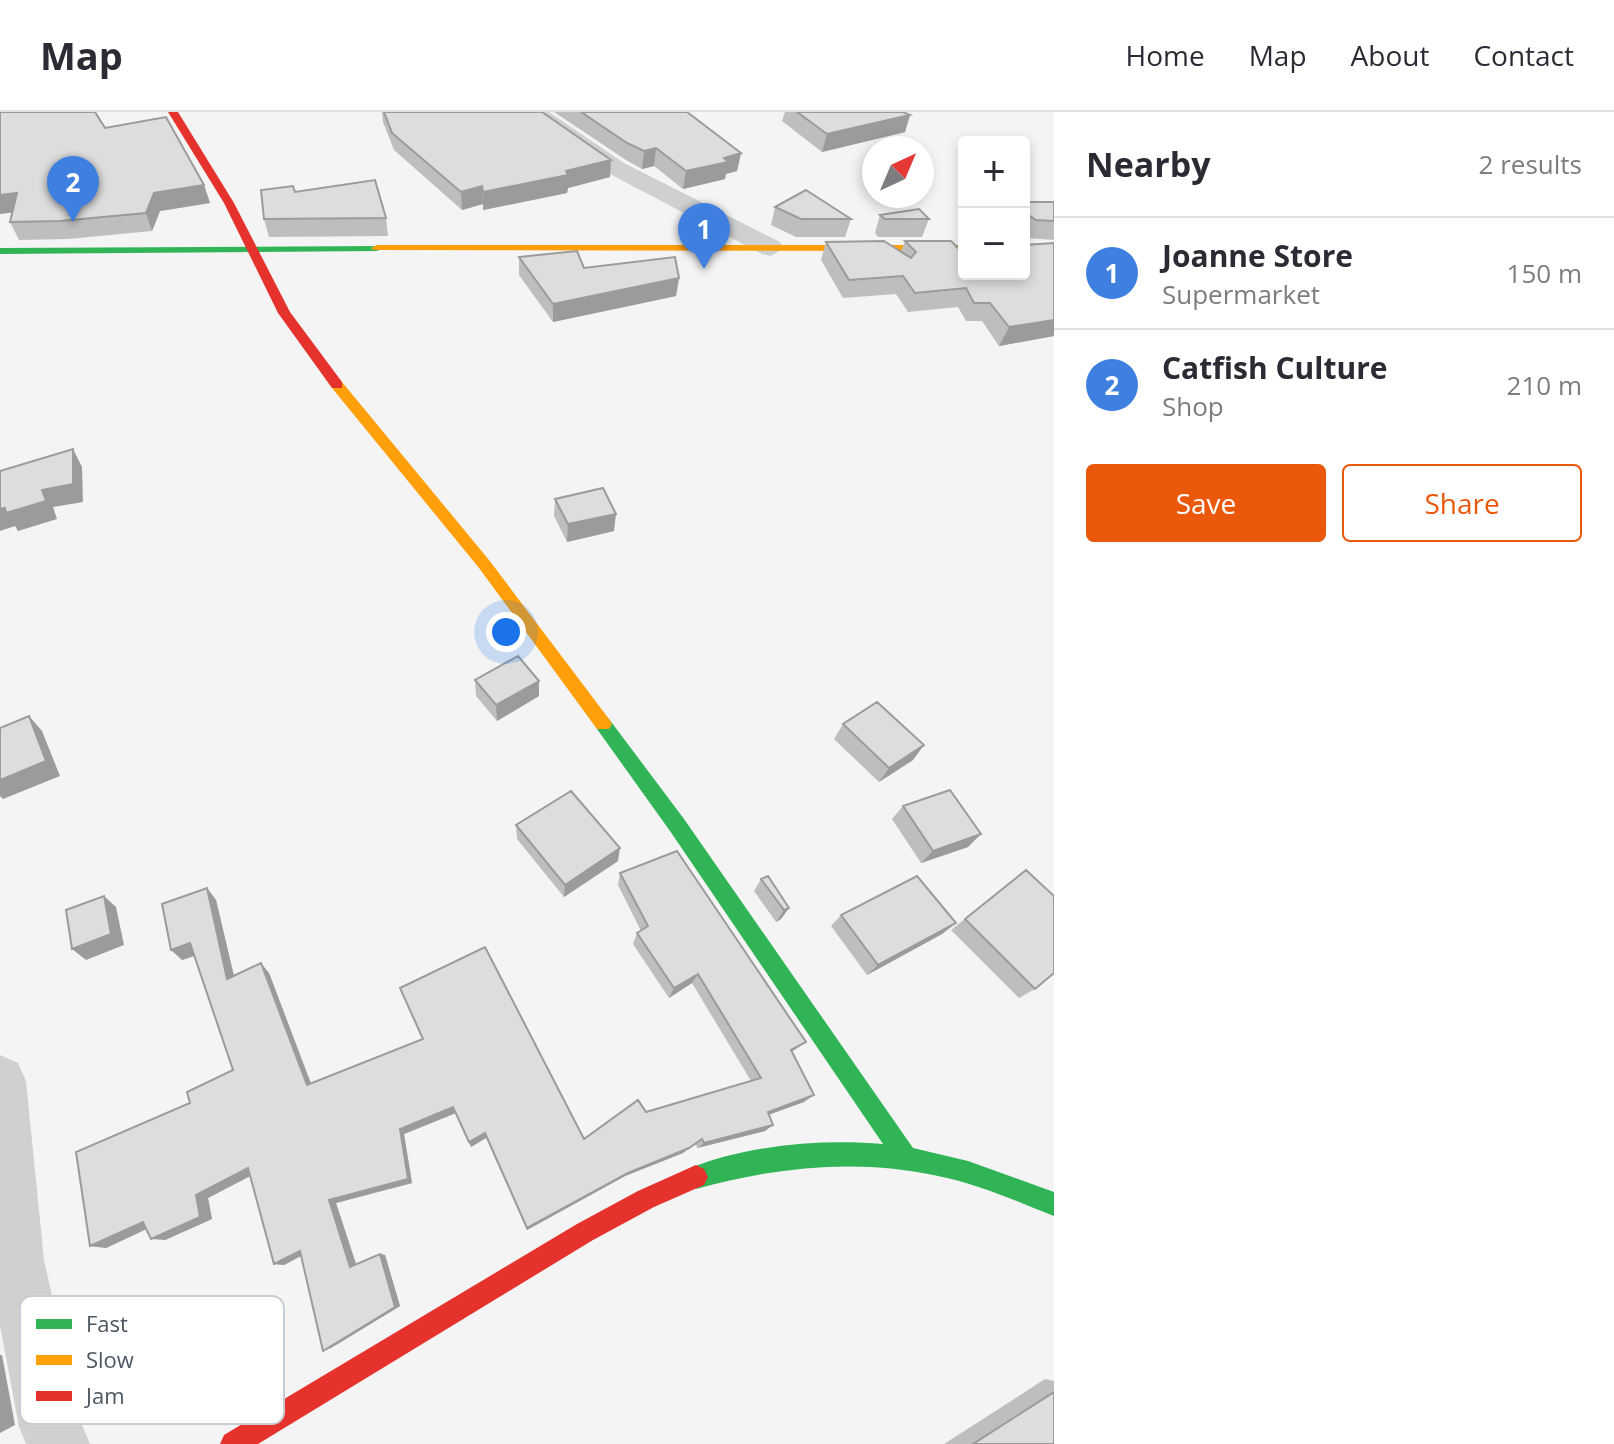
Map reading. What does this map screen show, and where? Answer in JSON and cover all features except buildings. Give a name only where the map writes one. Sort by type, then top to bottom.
[{"type":"street","points":[[173,112],[229,203],[249,249],[284,313],[320,364],[484,564],[677,825],[906,1158]]},
{"type":"street","points":[[534,112],[616,168],[771,248]]},
{"type":"street","points":[[0,251],[958,248]]},
{"type":"street","points":[[0,1081],[16,1260],[23,1296]]},
{"type":"street","points":[[284,1417],[485,1288],[656,1194],[697,1177],[761,1164],[833,1158],[906,1158],[983,1178],[1054,1204]]},
{"type":"street","points":[[49,1424],[59,1444]]},
{"type":"street","points":[[233,1444],[271,1424]]},
{"type":"traffic: fast","points":[[0,251],[377,248]]},
{"type":"traffic: fast","points":[[603,724],[677,825],[906,1158]]},
{"type":"traffic: fast","points":[[696,1177],[785,1158],[879,1155],[953,1168],[1054,1204]]},
{"type":"traffic: slow","points":[[377,248],[958,248]]},
{"type":"traffic: slow","points":[[337,385],[484,564],[603,724]]},
{"type":"traffic: jam","points":[[173,112],[229,203],[284,313],[337,385]]},
{"type":"traffic: jam","points":[[284,1413],[585,1232],[646,1199],[696,1177]]},
{"type":"traffic: jam","points":[[233,1444],[266,1424]]},
{"type":"place","name":"Catfish Culture","points":[[73,222]]},
{"type":"place","name":"Joanne Store","points":[[704,269]]}]
